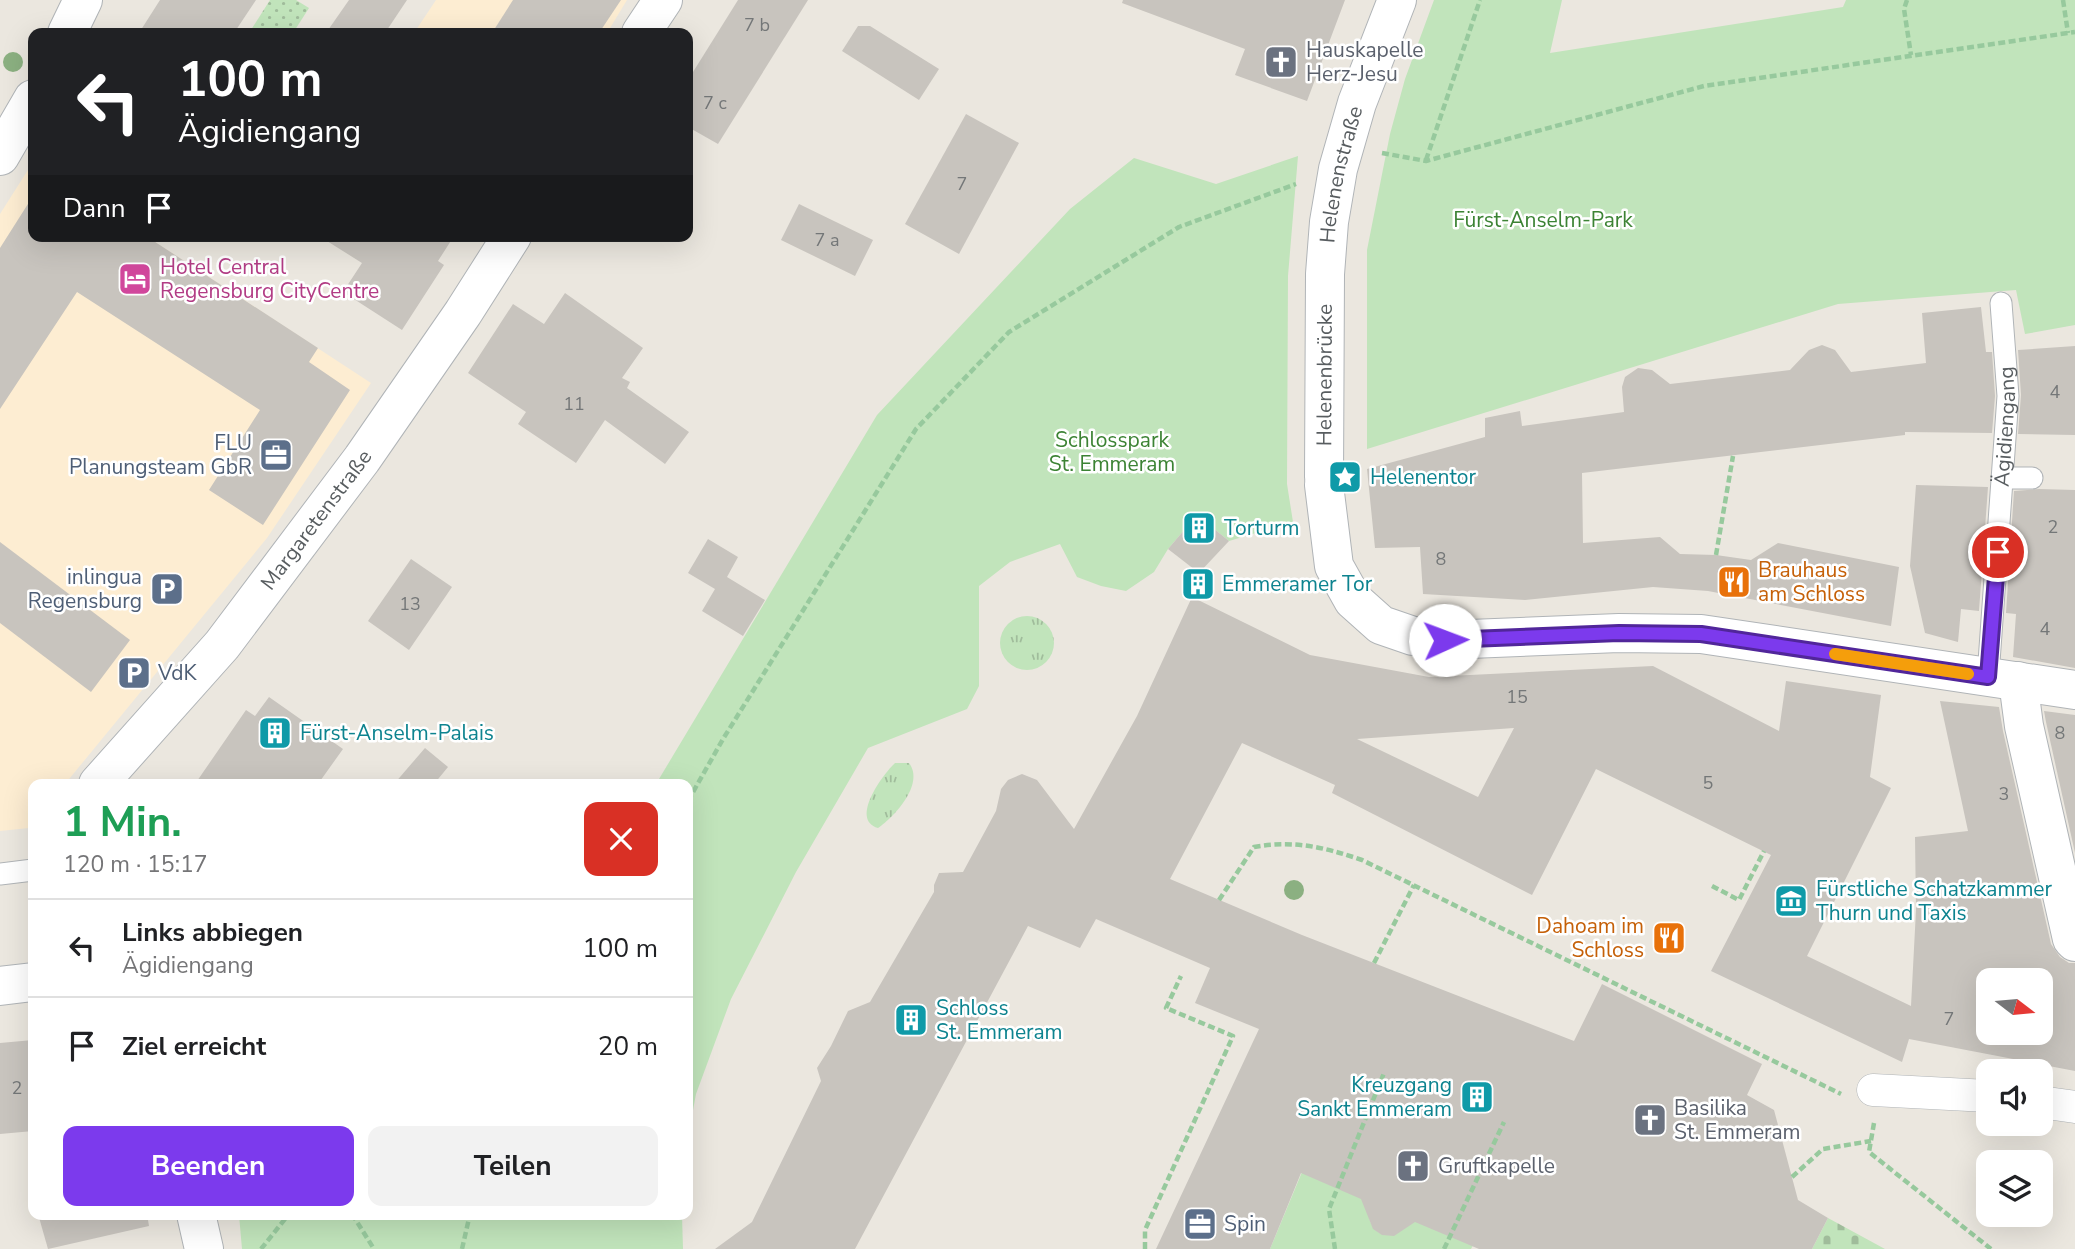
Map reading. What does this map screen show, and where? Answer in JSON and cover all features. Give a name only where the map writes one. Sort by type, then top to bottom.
[{"type":"street","points":[[69,28],[83,0]]},
{"type":"street","points":[[644,28],[663,0]]},
{"type":"street","name":"Helenenstraße","points":[[1325,274],[1329,222],[1338,169],[1357,103],[1396,0]]},
{"type":"street","points":[[0,156],[28,108]]},
{"type":"street","name":"Margaretenstraße","points":[[102,779],[230,635],[362,459],[463,313],[508,242]]},
{"type":"street","name":"Helenenbrücke","points":[[1325,274],[1324,481],[1334,566],[1353,600],[1381,625],[1413,636],[1445,640],[1619,633],[1701,634],[2075,691]]},
{"type":"street","points":[[2003,679],[2024,726],[2072,939],[2075,942]]},
{"type":"street","points":[[0,986],[28,983]]},
{"type":"street","points":[[1862,1100],[1976,1096]]},
{"type":"street","points":[[2053,1104],[2075,1107]]},
{"type":"street","points":[[197,1220],[204,1249]]},
{"type":"lane","name":"Ägidiengang","points":[[2001,303],[2008,396],[2004,478],[2003,679]]},
{"type":"lane","points":[[2004,478],[2032,478]]},
{"type":"lane","points":[[0,874],[28,871]]},
{"type":"path","points":[[1426,161],[1480,0]]},
{"type":"path","points":[[1907,0],[1904,9],[1911,55]]},
{"type":"path","points":[[2063,0],[2068,33]]},
{"type":"path","points":[[1716,555],[1733,456]]},
{"type":"path","points":[[1219,900],[1254,847],[1280,842],[1328,848],[1362,860],[1862,1100],[1875,1125],[1870,1152],[1990,1249]]},
{"type":"path","points":[[1712,886],[1739,900],[1764,852]]},
{"type":"path","points":[[1374,963],[1414,885]]},
{"type":"path","points":[[1145,1249],[1145,1230],[1233,1036],[1166,1008],[1181,976]]},
{"type":"path","points":[[1335,1249],[1329,1209],[1384,1073]]},
{"type":"path","points":[[1444,1249],[1504,1122]]},
{"type":"path","points":[[1792,1177],[1823,1149],[1871,1141]]},
{"type":"path","points":[[261,1249],[284,1220]]},
{"type":"path","points":[[356,1220],[374,1249]]},
{"type":"path","points":[[462,1249],[469,1220]]},
{"type":"shaded area","points":[[436,0],[627,0],[610,28],[417,28]]},
{"type":"shaded area","points":[[28,170],[28,242],[155,242],[371,383],[267,538],[69,779],[28,779],[28,828],[0,831],[0,214]]},
{"type":"green space","points":[[270,0],[296,0],[309,8],[296,28],[252,28]]},
{"type":"green space","name":"Fürst-Anselm-Park","points":[[1434,0],[1562,0],[1550,53],[1843,7],[1846,0],[2075,0],[2075,325],[2025,334],[2016,290],[1838,304],[1367,449],[1367,250],[1390,134],[1405,79]]},
{"type":"green space","name":"Schlosspark St. Emmeram","points":[[1298,156],[1288,276],[1287,484],[1293,522],[1229,541],[1197,515],[1168,549],[1154,572],[1126,591],[1077,577],[1060,544],[1010,562],[979,586],[979,686],[967,709],[868,748],[796,872],[731,999],[696,1094],[693,1110],[693,779],[659,779],[877,415],[1070,209],[1134,158],[1216,184]]},
{"type":"green space","points":[[1027,616],[1046,624],[1054,643],[1046,662],[1027,670],[1008,662],[1000,643],[1008,624]]},
{"type":"green space","points":[[895,763],[909,763],[913,780],[906,799],[878,828],[870,823],[867,807],[877,786]]},
{"type":"green space","points":[[1349,1059],[1374,1205],[1369,1218],[1375,1230],[1381,1233],[1394,1235],[1533,1134],[1471,1249],[1270,1249]]},
{"type":"green space","points":[[1828,1218],[1885,1249],[1812,1249]]},
{"type":"green space","points":[[239,1220],[682,1220],[683,1249],[242,1249]]},
{"type":"building","points":[[160,0],[256,0],[237,28],[142,28]]},
{"type":"building","points":[[349,0],[407,0],[388,28],[329,28]]},
{"type":"building","points":[[513,0],[621,0],[602,28],[495,28]]},
{"type":"building","points":[[738,0],[808,0],[718,144],[693,130],[693,72]]},
{"type":"building","name":"Hauskapelle Herz-Jesu","points":[[1123,0],[1345,0],[1307,101],[1235,75],[1245,49],[1122,3]]},
{"type":"building","points":[[858,26],[870,26],[939,69],[919,100],[842,51]]},
{"type":"building","points":[[966,114],[1019,143],[959,254],[905,224]]},
{"type":"building","points":[[28,204],[28,242],[155,242],[318,348],[309,362],[350,390],[263,525],[209,490],[260,410],[77,292],[0,409],[0,248]]},
{"type":"building","points":[[799,204],[873,240],[855,276],[781,240]]},
{"type":"building","points":[[329,242],[450,242],[438,261],[444,265],[402,330],[343,292],[362,263]]},
{"type":"building","points":[[565,293],[643,348],[622,378],[630,382],[627,388],[689,432],[665,464],[605,420],[576,463],[518,424],[526,412],[468,373],[513,304],[544,324]]},
{"type":"building","points":[[1981,307],[1986,352],[1992,352],[1995,396],[1992,433],[1905,432],[1905,435],[1582,473],[1583,543],[1660,537],[1680,554],[1751,560],[1778,543],[1899,567],[1891,626],[1708,591],[1653,587],[1525,600],[1423,594],[1420,547],[1375,548],[1367,469],[1485,437],[1485,418],[1520,411],[1522,426],[1624,412],[1622,387],[1625,377],[1638,368],[1652,370],[1670,384],[1790,370],[1809,350],[1822,345],[1835,350],[1851,372],[1926,363],[1922,313]]},
{"type":"building","points":[[2075,346],[2075,435],[2018,434],[2021,395],[2018,350]]},
{"type":"building","points":[[1916,485],[1988,487],[1979,611],[1961,609],[1958,642],[1925,633],[1910,566]]},
{"type":"building","points":[[2075,490],[2075,668],[2013,657],[2016,614],[2006,613],[2014,491]]},
{"type":"building","name":"Torturm","points":[[1197,515],[1229,541],[1199,573],[1168,549]]},
{"type":"building","points":[[708,539],[738,557],[727,577],[765,600],[743,636],[702,611],[715,589],[688,573]]},
{"type":"building","points":[[0,542],[130,640],[91,692],[0,623]]},
{"type":"building","points":[[411,559],[452,587],[409,650],[368,621]]},
{"type":"building","points":[[1192,597],[1310,655],[1429,677],[1653,666],[1779,731],[1786,681],[1881,695],[1870,777],[1891,788],[1807,956],[1911,1006],[1916,910],[1915,837],[1968,831],[1940,701],[1999,707],[2051,944],[2060,957],[2069,963],[2075,963],[2075,1071],[2053,1067],[2053,1059],[2013,1059],[1909,1039],[1902,1062],[1711,971],[1771,855],[1596,769],[1532,895],[1332,793],[1335,785],[1242,743],[1170,879],[1302,935],[1574,1041],[1602,984],[1762,1064],[1747,1095],[1774,1110],[1798,1200],[1828,1218],[1812,1249],[1479,1249],[1415,1222],[1394,1236],[1382,1235],[1373,1229],[1361,1199],[1301,1173],[1270,1249],[1156,1249],[1259,1029],[1195,1003],[1210,968],[1096,919],[1080,948],[1028,926],[855,1249],[715,1249],[752,1222],[821,1081],[817,1068],[848,1011],[870,1002],[934,892],[939,873],[963,872],[996,811],[1001,789],[1008,780],[1022,774],[1037,780],[1074,829],[1137,716]],"holes":[[[1514,728],[1478,797],[1357,739]]]},
{"type":"building","name":"Fürst-Anselm-Palais","points":[[269,697],[343,749],[322,779],[198,779],[246,710],[255,716]]},
{"type":"building","points":[[2044,711],[2075,715],[2075,853],[2046,722]]},
{"type":"building","points":[[425,748],[448,767],[438,779],[398,779]]},
{"type":"building","points":[[28,1040],[28,1131],[0,1134],[0,1043]]},
{"type":"building","points":[[40,1220],[148,1220],[149,1226],[48,1249]]},
{"type":"slow traffic","points":[[1835,654],[1968,674]]},
{"type":"place","name":"Hauskapelle Herz-Jesu","points":[[1281,62]]},
{"type":"place","name":"Hotel Central Regensburg CityCentre","points":[[135,279]]},
{"type":"place","name":"FLU Planungsteam GbR","points":[[276,455]]},
{"type":"place","name":"Helenentor","points":[[1345,477]]},
{"type":"place","name":"Torturm","points":[[1199,528]]},
{"type":"place","name":"Brauhaus am Schloss","points":[[1734,582]]},
{"type":"place","name":"Emmeramer Tor","points":[[1198,584]]},
{"type":"place","name":"inlingua Regensburg","points":[[167,589]]},
{"type":"place","name":"VdK","points":[[134,673]]},
{"type":"place","name":"Fürst-Anselm-Palais","points":[[275,733]]},
{"type":"place","name":"Fürstliche Schatzkammer Thurn und Taxis","points":[[1791,901]]},
{"type":"place","name":"Dahoam im Schloss","points":[[1669,938]]},
{"type":"place","name":"Schloss St. Emmeram","points":[[911,1020]]},
{"type":"place","name":"Kreuzgang Sankt Emmeram","points":[[1477,1097]]},
{"type":"place","name":"Basilika St. Emmeram","points":[[1650,1120]]},
{"type":"place","name":"Gruftkapelle","points":[[1413,1166]]},
{"type":"place","name":"Spin","points":[[1200,1224]]},
{"type":"route","points":[[1445,640],[1619,633],[1701,634],[1988,677],[1998,552]]}]
